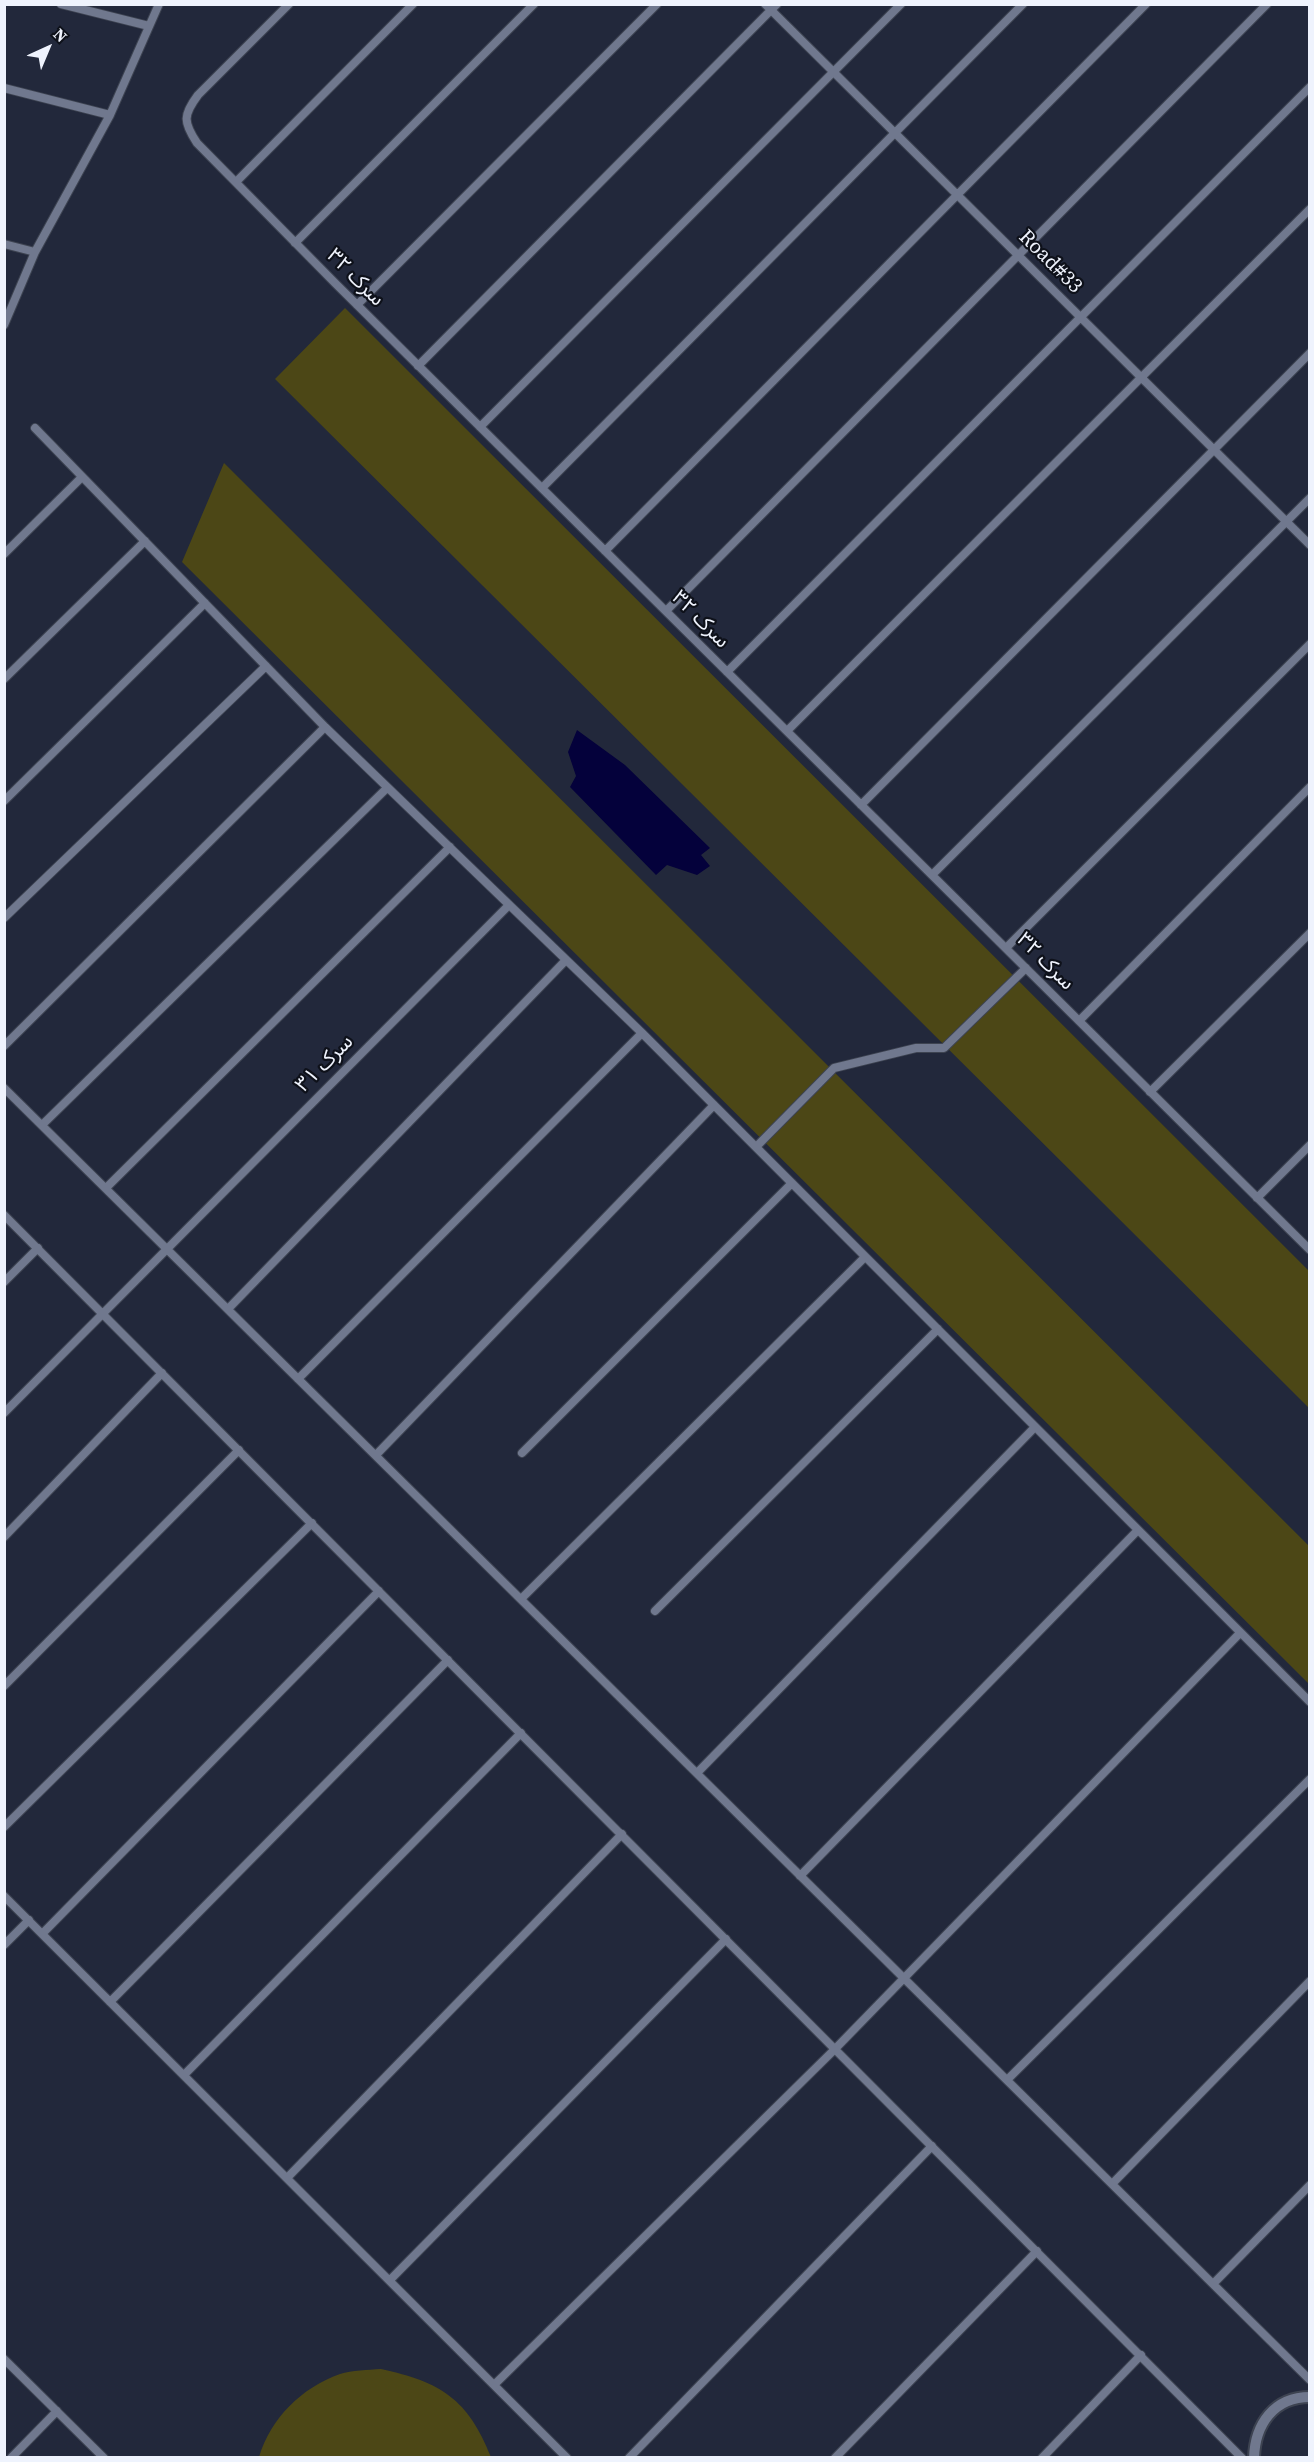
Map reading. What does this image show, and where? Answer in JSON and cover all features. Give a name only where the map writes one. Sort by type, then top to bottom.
[{"type":"street","points":[[61,4],[149,26]]},
{"type":"street","points":[[4,325],[35,252],[110,115],[159,4]]},
{"type":"street","name":"سرک ۳۲","points":[[289,4],[198,95],[188,109],[186,126],[197,142],[418,366],[1310,1250]]},
{"type":"street","points":[[236,182],[413,4]]},
{"type":"street","points":[[295,243],[534,4]]},
{"type":"street","points":[[357,305],[657,4]]},
{"type":"street","points":[[480,427],[902,4]]},
{"type":"street","points":[[542,488],[1023,4]]},
{"type":"street","points":[[605,551],[1146,4]]},
{"type":"street","points":[[666,611],[1267,4]]},
{"type":"street","points":[[418,366],[771,7]]},
{"type":"street","name":"Road#33","points":[[771,7],[833,73],[1310,545]]},
{"type":"street","points":[[727,672],[1310,87]]},
{"type":"street","points":[[4,88],[110,115]]},
{"type":"street","points":[[787,731],[1310,209]]},
{"type":"street","points":[[4,244],[35,252]]},
{"type":"street","points":[[861,805],[1310,353]]},
{"type":"street","points":[[35,428],[325,727],[642,1033],[1310,1702]]},
{"type":"street","points":[[4,554],[82,477]]},
{"type":"street","points":[[932,875],[1310,498]]},
{"type":"street","points":[[4,679],[145,541]]},
{"type":"street","points":[[4,801],[205,603]]},
{"type":"street","points":[[1006,948],[1310,644]]},
{"type":"street","points":[[4,918],[266,666]]},
{"type":"street","points":[[4,1046],[325,727]]},
{"type":"street","points":[[1079,1021],[1310,787]]},
{"type":"street","points":[[42,1125],[387,788]]},
{"type":"street","points":[[106,1188],[450,846]]},
{"type":"street","name":"سرک ۳۱","points":[[4,1413],[509,905]]},
{"type":"street","points":[[1150,1092],[1310,933]]},
{"type":"street","points":[[228,1309],[566,960]]},
{"type":"street","points":[[756,1147],[834,1068],[916,1048],[944,1048],[1026,968]]},
{"type":"street","points":[[298,1379],[642,1033]]},
{"type":"street","points":[[4,1088],[1310,2380]]},
{"type":"street","points":[[376,1455],[714,1105]]},
{"type":"street","points":[[1257,1198],[1310,1145]]},
{"type":"street","points":[[522,1453],[792,1183]]},
{"type":"street","points":[[4,1215],[1242,2457]]},
{"type":"street","points":[[4,1282],[38,1248]]},
{"type":"street","points":[[520,1599],[865,1257]]},
{"type":"street","points":[[655,1611],[938,1329]]},
{"type":"street","points":[[4,1537],[162,1373]]},
{"type":"street","points":[[697,1773],[1035,1427]]},
{"type":"street","points":[[4,1686],[239,1450]]},
{"type":"street","points":[[4,1827],[312,1523]]},
{"type":"street","points":[[800,1876],[1138,1530]]},
{"type":"street","points":[[42,1934],[379,1591]]},
{"type":"street","points":[[494,2385],[835,2049],[1240,1633]]},
{"type":"street","points":[[110,2002],[448,1660]]},
{"type":"street","points":[[184,2075],[521,1733]]},
{"type":"street","points":[[1007,2080],[1310,1779]]},
{"type":"street","points":[[287,2178],[622,1834]]},
{"type":"street","points":[[4,1896],[567,2457]]},
{"type":"street","points":[[4,1945],[29,1920]]},
{"type":"street","points":[[390,2280],[726,1939]]},
{"type":"street","points":[[1112,2184],[1310,1981]]},
{"type":"street","points":[[629,2457],[932,2146]]},
{"type":"street","points":[[1213,2284],[1310,2185]]},
{"type":"street","points":[[835,2457],[1036,2251]]},
{"type":"street","points":[[1042,2457],[1141,2355]]},
{"type":"street","points":[[4,2359],[104,2457]]},
{"type":"street","points":[[1254,2457],[1254,2442],[1260,2426],[1270,2412],[1283,2402],[1310,2397]]},
{"type":"street","points":[[10,2457],[57,2411]]},
{"type":"shaded area","points":[[345,308],[1309,1271],[1309,1408],[275,379]]},
{"type":"shaded area","points":[[224,463],[1309,1546],[1309,1684],[182,562]]},
{"type":"shaded area","points":[[577,730],[625,765],[710,848],[701,855],[710,866],[697,875],[667,865],[656,875],[570,787],[576,776],[568,752]]},
{"type":"shaded area","points":[[381,2369],[420,2380],[450,2396],[473,2421],[491,2457],[259,2457],[271,2430],[289,2406],[300,2396],[340,2374]]}]
